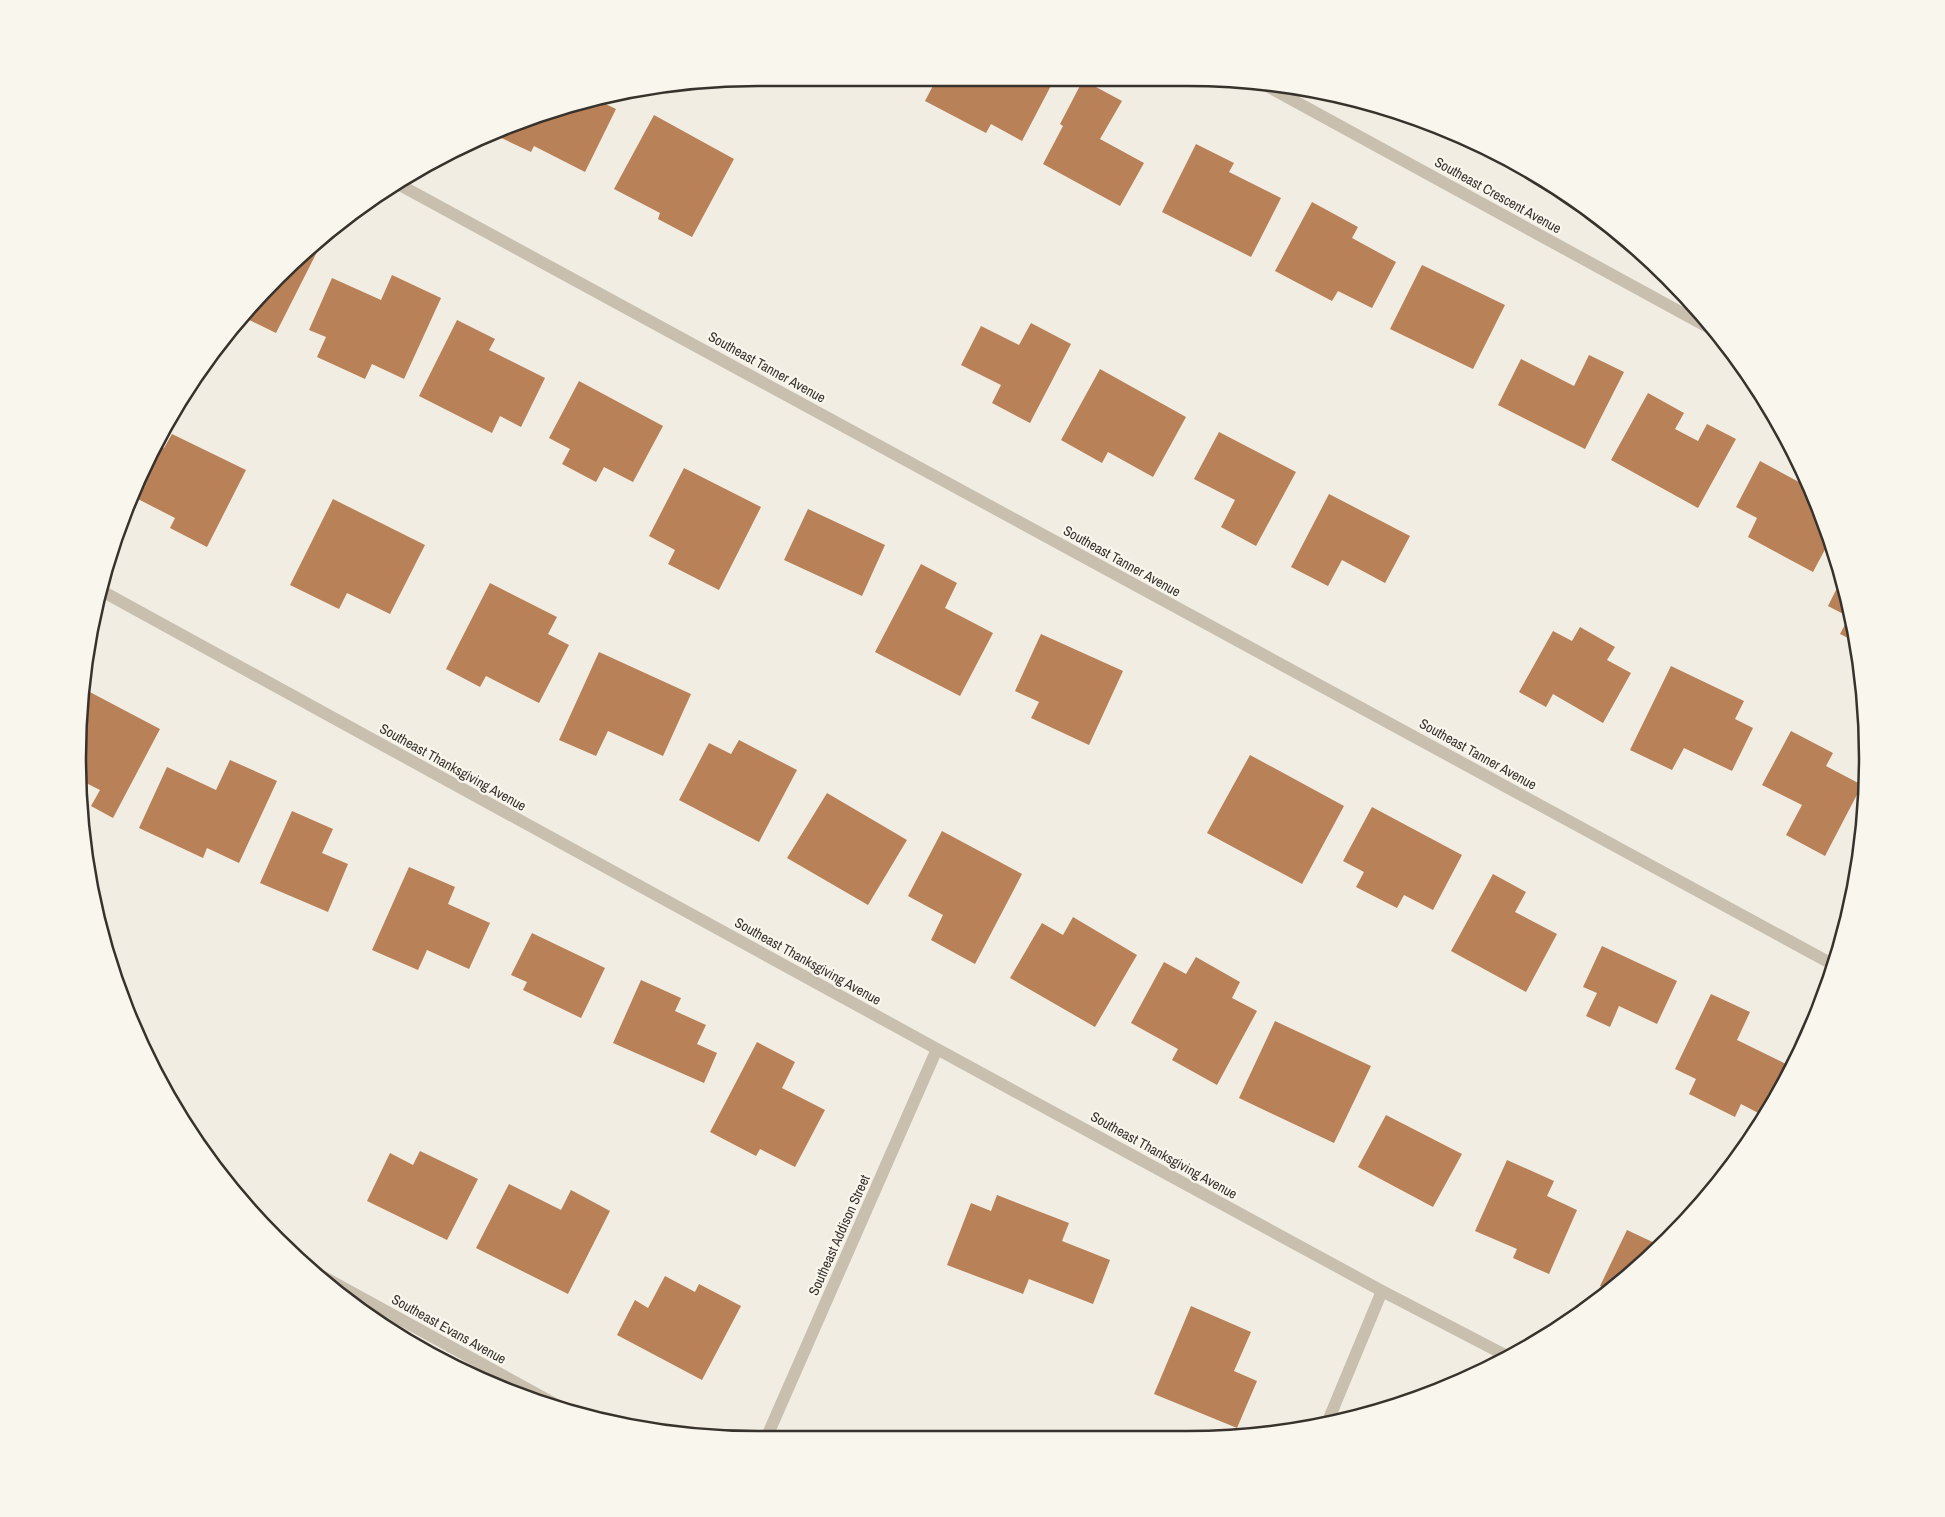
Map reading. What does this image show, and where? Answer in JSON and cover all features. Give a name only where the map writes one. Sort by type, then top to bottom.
[{"type":"street","name":"Southeast Crescent Avenue","points":[[1280,93],[1697,321]]},
{"type":"street","name":"Southeast Tanner Avenue","points":[[404,187],[1827,961]]},
{"type":"street","name":"Southeast Thanksgiving Avenue","points":[[107,594],[937,1049],[1382,1291],[1501,1352]]},
{"type":"street","name":"Southeast Addison Street","points":[[769,1431],[937,1049]]},
{"type":"street","name":"Southeast Evans Avenue","points":[[345,1289],[532,1391]]},
{"type":"street","points":[[1330,1415],[1382,1291]]},
{"type":"building","points":[[933,86],[1051,86],[1022,141],[991,124],[986,133],[925,101]]},
{"type":"building","points":[[1080,86],[1094,86],[1122,101],[1100,139],[1144,163],[1120,206],[1043,164],[1063,126],[1060,124]]},
{"type":"building","points":[[606,104],[616,109],[585,172],[534,146],[531,152],[500,137],[585,109]]},
{"type":"building","points":[[654,115],[734,159],[692,237],[658,219],[660,213],[614,189]]},
{"type":"building","points":[[1196,144],[1234,163],[1229,172],[1281,198],[1251,257],[1162,212]]},
{"type":"building","points":[[1312,202],[1358,227],[1352,238],[1396,262],[1372,308],[1338,291],[1332,301],[1275,271]]},
{"type":"building","points":[[317,251],[276,333],[249,320],[283,283]]},
{"type":"building","points":[[1422,265],[1505,305],[1473,369],[1390,329]]},
{"type":"building","points":[[392,275],[441,298],[404,379],[372,364],[365,379],[317,357],[326,337],[309,330],[332,278],[381,300]]},
{"type":"building","points":[[457,320],[495,339],[489,350],[545,378],[521,427],[500,416],[492,433],[419,396]]},
{"type":"building","points":[[1031,323],[1071,344],[1030,423],[992,403],[1001,385],[961,365],[981,326],[1019,345]]},
{"type":"building","points":[[1589,355],[1624,372],[1585,449],[1498,405],[1521,359],[1574,386]]},
{"type":"building","points":[[1100,369],[1186,417],[1153,477],[1108,452],[1102,463],[1061,440]]},
{"type":"building","points":[[579,381],[663,426],[633,482],[604,467],[596,482],[562,464],[570,449],[549,438]]},
{"type":"building","points":[[1648,393],[1684,413],[1675,429],[1698,441],[1707,424],[1736,439],[1698,508],[1611,460]]},
{"type":"building","points":[[1219,432],[1296,472],[1256,546],[1221,527],[1235,500],[1194,479]]},
{"type":"building","points":[[172,434],[246,470],[207,547],[170,528],[175,518],[138,499]]},
{"type":"building","points":[[1760,461],[1799,482],[1808,501],[1825,549],[1813,572],[1748,537],[1757,518],[1736,507]]},
{"type":"building","points":[[684,468],[761,507],[719,590],[668,564],[675,550],[649,536]]},
{"type":"building","points":[[1329,494],[1410,536],[1385,583],[1342,560],[1328,586],[1291,567]]},
{"type":"building","points":[[333,499],[425,545],[390,614],[347,593],[339,609],[290,585]]},
{"type":"building","points":[[808,509],[885,545],[862,596],[784,560]]},
{"type":"building","points":[[921,564],[957,583],[945,608],[993,633],[960,696],[875,652]]},
{"type":"building","points":[[490,583],[557,617],[548,634],[569,645],[539,703],[486,676],[480,687],[446,669]]},
{"type":"building","points":[[1837,588],[1843,614],[1828,606]]},
{"type":"building","points":[[1845,624],[1848,638],[1840,634]]},
{"type":"building","points":[[1580,627],[1615,647],[1607,660],[1631,673],[1603,723],[1553,694],[1546,707],[1519,692],[1553,631],[1572,641]]},
{"type":"building","points":[[1041,634],[1123,671],[1089,745],[1031,718],[1039,702],[1015,691]]},
{"type":"building","points":[[599,652],[691,694],[663,756],[608,731],[596,756],[559,740]]},
{"type":"building","points":[[1671,666],[1744,701],[1735,719],[1753,728],[1732,771],[1684,748],[1672,770],[1630,750]]},
{"type":"building","points":[[90,692],[160,729],[113,818],[91,806],[100,790],[87,784],[86,758]]},
{"type":"building","points":[[1791,731],[1833,753],[1826,766],[1858,783],[1857,794],[1825,856],[1786,835],[1802,805],[1762,785]]},
{"type":"building","points":[[739,740],[797,770],[759,842],[679,800],[709,743],[731,754]]},
{"type":"building","points":[[1250,755],[1344,806],[1302,884],[1207,833]]},
{"type":"building","points":[[230,760],[277,781],[239,863],[207,848],[203,858],[139,828],[167,767],[216,790]]},
{"type":"building","points":[[827,793],[907,840],[868,905],[787,858]]},
{"type":"building","points":[[1372,807],[1462,855],[1433,910],[1404,895],[1397,908],[1356,887],[1364,872],[1343,861]]},
{"type":"building","points":[[292,811],[333,829],[322,853],[348,864],[328,912],[260,883]]},
{"type":"building","points":[[942,831],[1022,874],[975,964],[931,940],[943,915],[908,896]]},
{"type":"building","points":[[409,867],[455,887],[448,904],[490,923],[469,969],[427,950],[418,970],[372,950]]},
{"type":"building","points":[[1493,874],[1526,892],[1515,912],[1557,934],[1526,992],[1451,951]]},
{"type":"building","points":[[1073,917],[1137,955],[1095,1027],[1010,978],[1042,923],[1063,935]]},
{"type":"building","points":[[532,933],[605,968],[581,1018],[523,990],[527,982],[511,975]]},
{"type":"building","points":[[1602,946],[1677,981],[1657,1024],[1619,1006],[1610,1027],[1586,1016],[1597,993],[1583,987]]},
{"type":"building","points":[[1196,957],[1240,982],[1232,998],[1257,1011],[1217,1085],[1172,1060],[1178,1049],[1131,1023],[1164,962],[1186,974]]},
{"type":"building","points":[[641,980],[681,998],[675,1011],[706,1025],[697,1044],[717,1053],[704,1083],[613,1043]]},
{"type":"building","points":[[1711,994],[1750,1012],[1737,1040],[1785,1064],[1758,1113],[1741,1104],[1735,1117],[1689,1094],[1696,1079],[1675,1069]]},
{"type":"building","points":[[1275,1021],[1371,1066],[1334,1143],[1239,1098]]},
{"type":"building","points":[[757,1042],[795,1062],[782,1088],[825,1110],[795,1167],[760,1149],[756,1156],[710,1132]]},
{"type":"building","points":[[1386,1115],[1462,1154],[1433,1207],[1358,1167]]},
{"type":"building","points":[[420,1151],[478,1179],[447,1240],[367,1201],[390,1153],[413,1165]]},
{"type":"building","points":[[1507,1160],[1554,1181],[1547,1196],[1577,1210],[1549,1274],[1513,1258],[1517,1249],[1475,1231]]},
{"type":"building","points":[[509,1184],[561,1210],[571,1190],[610,1211],[568,1294],[476,1248]]},
{"type":"building","points":[[997,1195],[1069,1223],[1062,1241],[1110,1260],[1093,1304],[1029,1279],[1023,1294],[947,1265],[971,1203],[991,1211]]},
{"type":"building","points":[[1627,1230],[1653,1242],[1602,1287],[1600,1286]]},
{"type":"building","points":[[665,1276],[695,1292],[699,1284],[741,1306],[702,1380],[617,1335],[635,1300],[648,1308]]},
{"type":"building","points":[[1191,1306],[1251,1332],[1234,1371],[1257,1381],[1237,1428],[1154,1394]]}]
